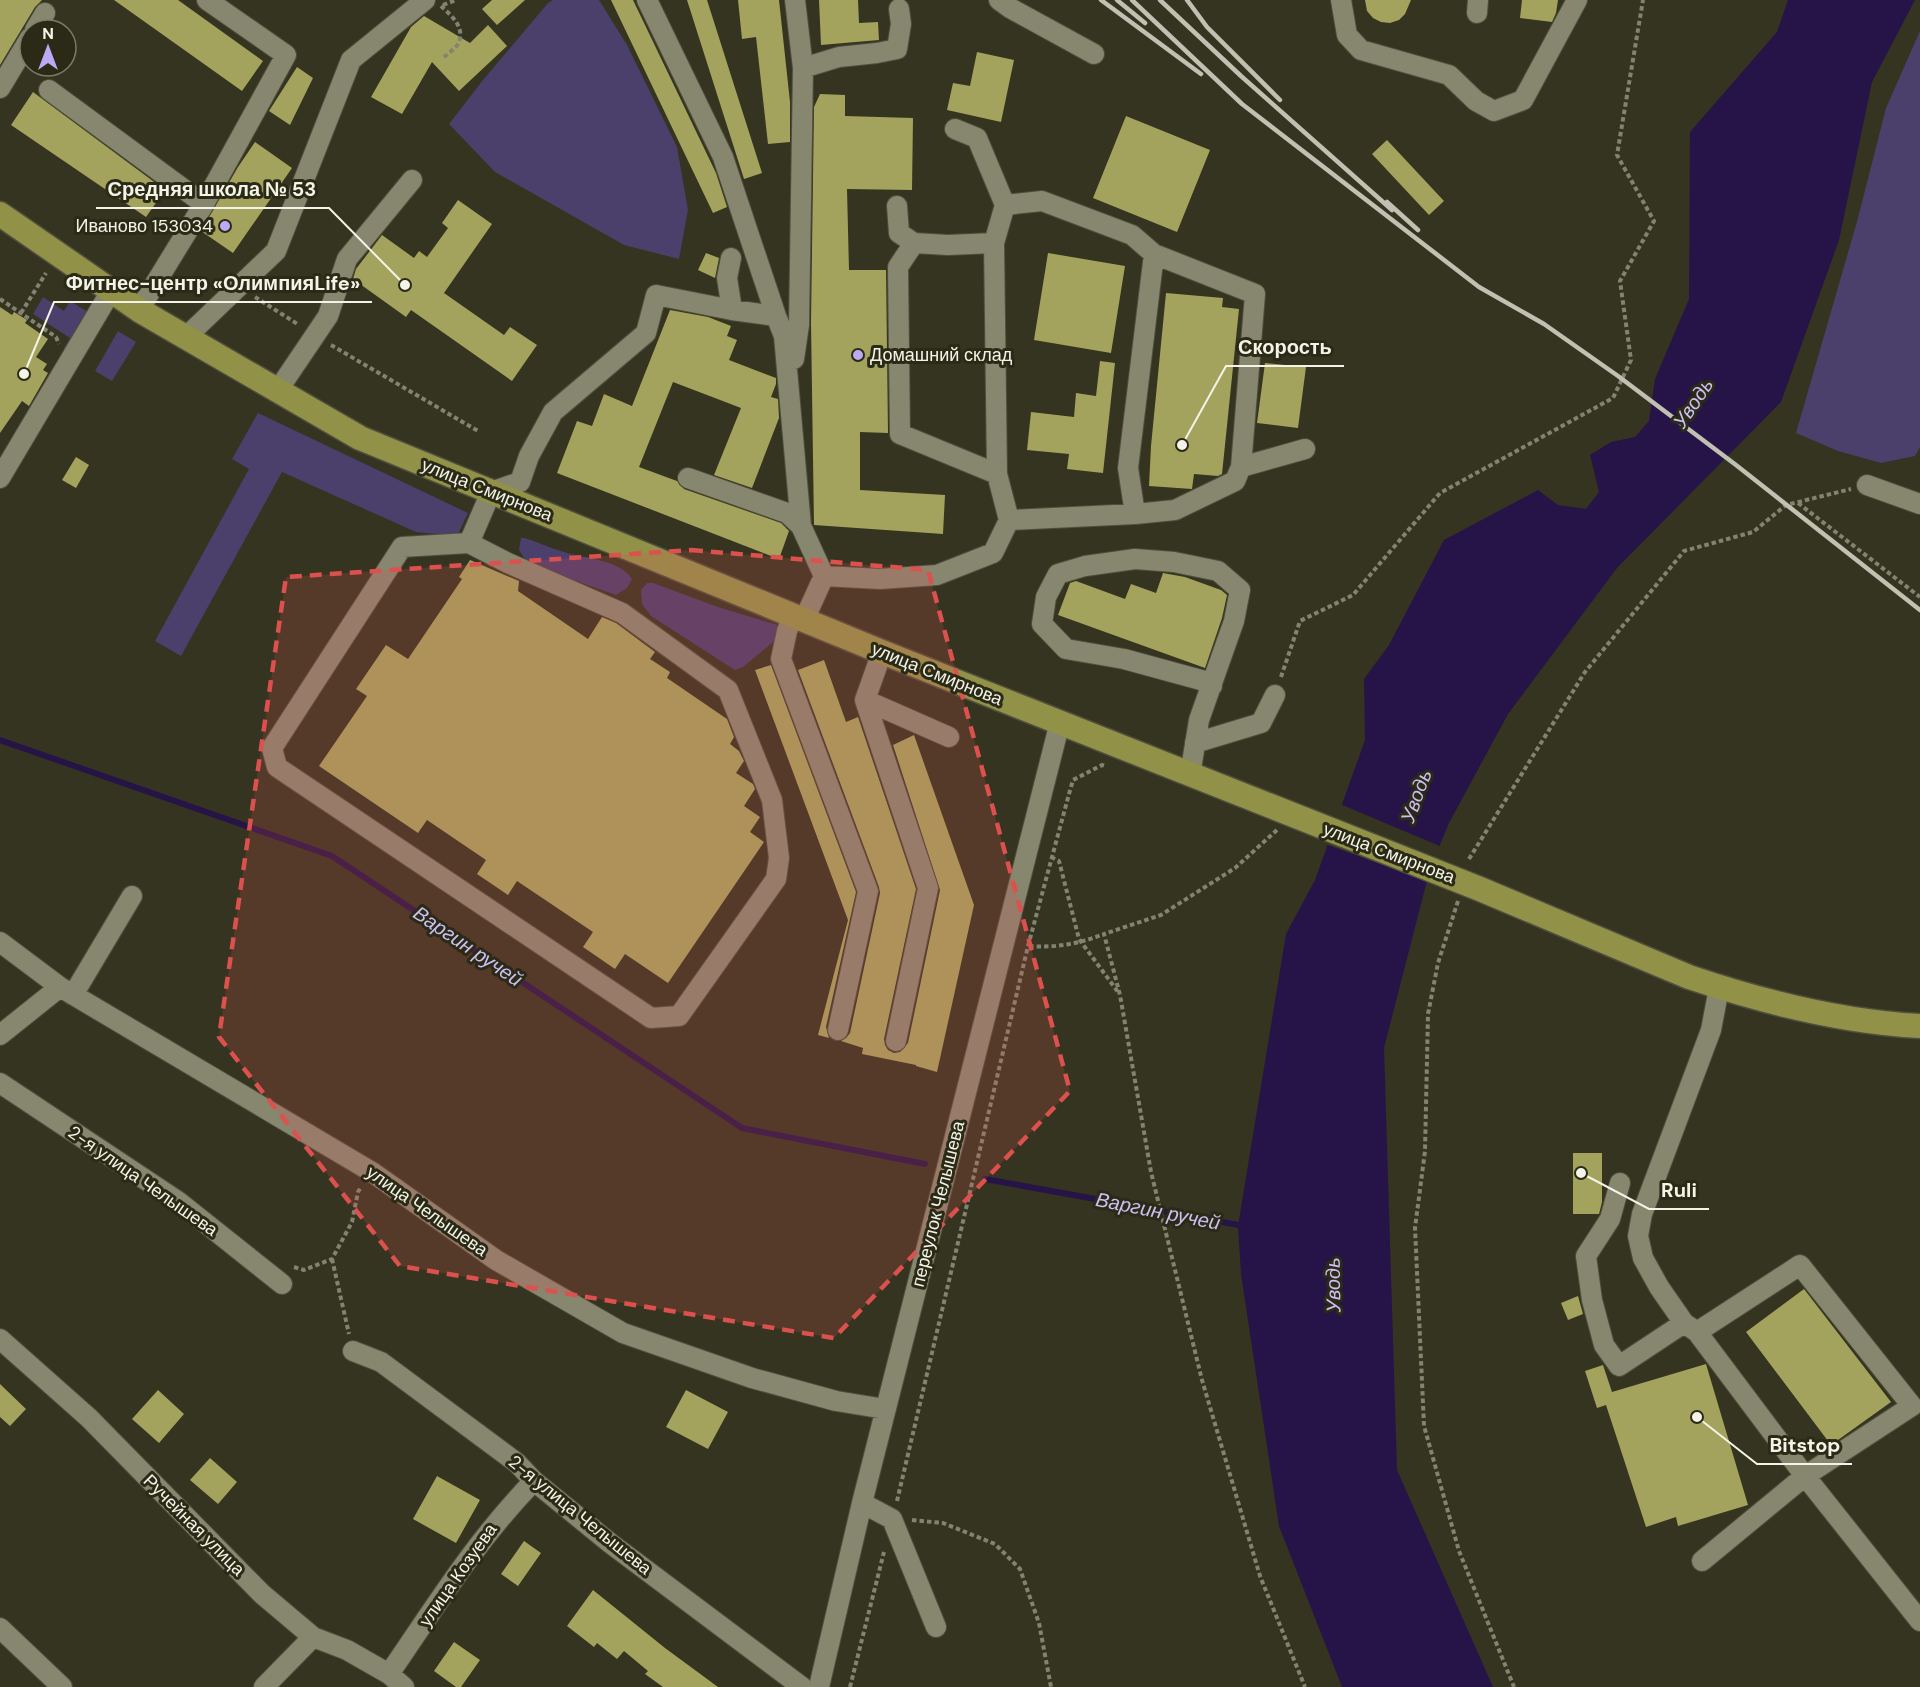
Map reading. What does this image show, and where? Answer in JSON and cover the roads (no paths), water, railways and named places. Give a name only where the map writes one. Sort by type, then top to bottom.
[{"type":"main road","name":"улица Смирнова","points":[[0,214],[139,310],[360,438],[798,618],[1298,818],[1470,891],[1719,988],[1830,1016],[1920,1026]]},
{"type":"street","points":[[139,310],[204,204],[286,55],[207,0]]},
{"type":"street","points":[[646,0],[723,157],[784,336],[801,526],[824,576]]},
{"type":"street","points":[[790,388],[799,326],[803,68],[795,0]]},
{"type":"street","points":[[999,0],[1094,54]]},
{"type":"street","points":[[1341,0],[1347,35],[1361,50],[1449,75],[1476,101],[1494,111],[1523,100],[1577,0]]},
{"type":"street","points":[[186,337],[276,251],[351,60],[433,3]]},
{"type":"street","points":[[803,68],[839,57],[897,49],[901,24],[899,9]]},
{"type":"street","points":[[42,18],[45,13]]},
{"type":"street","points":[[0,88],[18,58]]},
{"type":"street","points":[[49,90],[204,204]]},
{"type":"street","points":[[824,576],[880,579],[937,575],[993,553],[1009,520],[997,474],[994,243],[1005,205],[977,138],[955,129]]},
{"type":"street","points":[[278,390],[328,316],[347,259],[412,180]]},
{"type":"street","points":[[1005,205],[1042,201],[1132,235],[1154,254],[1255,294],[1240,467],[1235,481],[1175,510],[1009,520]]},
{"type":"street","points":[[897,206],[899,232],[914,243],[948,245],[994,243]]},
{"type":"street","points":[[914,243],[898,267],[900,434],[997,474]]},
{"type":"street","points":[[1135,514],[1128,468],[1154,254]]},
{"type":"street","points":[[731,258],[727,278],[732,310]]},
{"type":"street","points":[[0,477],[111,291]]},
{"type":"street","points":[[469,543],[491,492],[520,482],[529,456],[553,412],[646,333],[656,295],[776,316]]},
{"type":"street","points":[[1240,467],[1305,448]]},
{"type":"street","points":[[688,478],[787,513],[801,526]]},
{"type":"street","points":[[1867,485],[1920,504]]},
{"type":"street","points":[[469,543],[508,563],[622,613],[728,690],[772,800],[779,858],[776,879],[679,1016],[651,1018],[277,767],[272,748],[402,547],[469,543]]},
{"type":"street","points":[[1190,774],[1199,720],[1212,686],[1234,621],[1240,590],[1218,571],[1174,562],[1135,559],[1085,566],[1058,574],[1046,597],[1042,624],[1066,649],[1124,659],[1201,680],[1212,686]]},
{"type":"street","points":[[824,576],[798,618],[787,631],[781,659],[868,891],[838,1030]]},
{"type":"street","points":[[882,652],[865,700],[928,888],[896,1041]]},
{"type":"street","points":[[1195,743],[1261,723],[1275,695]]},
{"type":"street","points":[[865,700],[949,737]]},
{"type":"street","name":"переулок Челышева","points":[[819,1687],[885,1409],[1060,722]]},
{"type":"street","points":[[0,1035],[66,991],[132,896]]},
{"type":"street","name":"улица Челышева","points":[[0,942],[66,991],[372,1172],[496,1260],[623,1333],[752,1378],[836,1401],[885,1409]]},
{"type":"street","points":[[1719,988],[1711,1030],[1642,1214],[1638,1236],[1643,1258],[1659,1287],[1690,1328],[1920,1621]]},
{"type":"street","name":"2-я улица Челышева","points":[[0,1083],[283,1274]]},
{"type":"street","points":[[1620,1183],[1610,1219],[1586,1256],[1592,1300],[1604,1345],[1619,1366],[1800,1265],[1912,1406],[1805,1476],[1702,1561]]},
{"type":"street","name":"Ручейная улица","points":[[0,1339],[89,1418],[262,1594],[313,1636],[347,1650],[389,1674],[404,1687]]},
{"type":"street","name":"2-я улица Челышева","points":[[353,1351],[381,1362],[517,1463],[534,1481],[610,1543],[802,1687]]},
{"type":"street","name":"улица Козуева","points":[[389,1674],[457,1573],[503,1513],[534,1481]]},
{"type":"street","points":[[862,1503],[892,1519],[936,1627]]},
{"type":"street","points":[[0,1628],[62,1687]]},
{"type":"street","points":[[264,1687],[313,1636]]},
{"type":"water","name":"Уводь","points":[[1788,0],[1915,0],[1872,82],[1839,240],[1781,402],[1617,568],[1508,714],[1449,823],[1430,869],[1384,1048],[1397,1470],[1493,1687],[1342,1687],[1279,1526],[1241,1274],[1238,1226],[1286,934],[1315,880],[1365,740],[1364,679],[1389,645],[1444,540],[1538,490],[1558,505],[1586,509],[1599,492],[1590,455],[1611,442],[1635,437],[1649,421],[1655,379],[1689,299],[1690,132],[1777,32]]},
{"type":"waterway","name":"Варгин ручей","points":[[0,740],[332,856],[742,1128],[925,1164]]},
{"type":"waterway","name":"Варгин ручей","points":[[985,1179],[1244,1226]]},
{"type":"railway","points":[[1101,0],[1201,74]]},
{"type":"railway","points":[[1117,0],[1145,23]]},
{"type":"railway","points":[[1132,0],[1242,104],[1479,287],[1544,324],[1618,376],[1736,465],[1920,610]]},
{"type":"railway","points":[[1160,0],[1241,76],[1392,210]]},
{"type":"railway","points":[[1187,0],[1207,27],[1280,100]]},
{"type":"railway","points":[[1387,202],[1418,230]]},
{"type":"place","name":"Иваново 153034","points":[[225,226]]},
{"type":"place","name":"Средняя школа № 53","points":[[405,285]]},
{"type":"place","name":"Домашний склад","points":[[858,355]]},
{"type":"place","name":"Фитнес-центр «ОлимпияLife»","points":[[24,374]]},
{"type":"place","name":"Скорость","points":[[1182,445]]},
{"type":"place","name":"Ruli","points":[[1581,1173]]},
{"type":"place","name":"Bitstop","points":[[1697,1417]]}]
